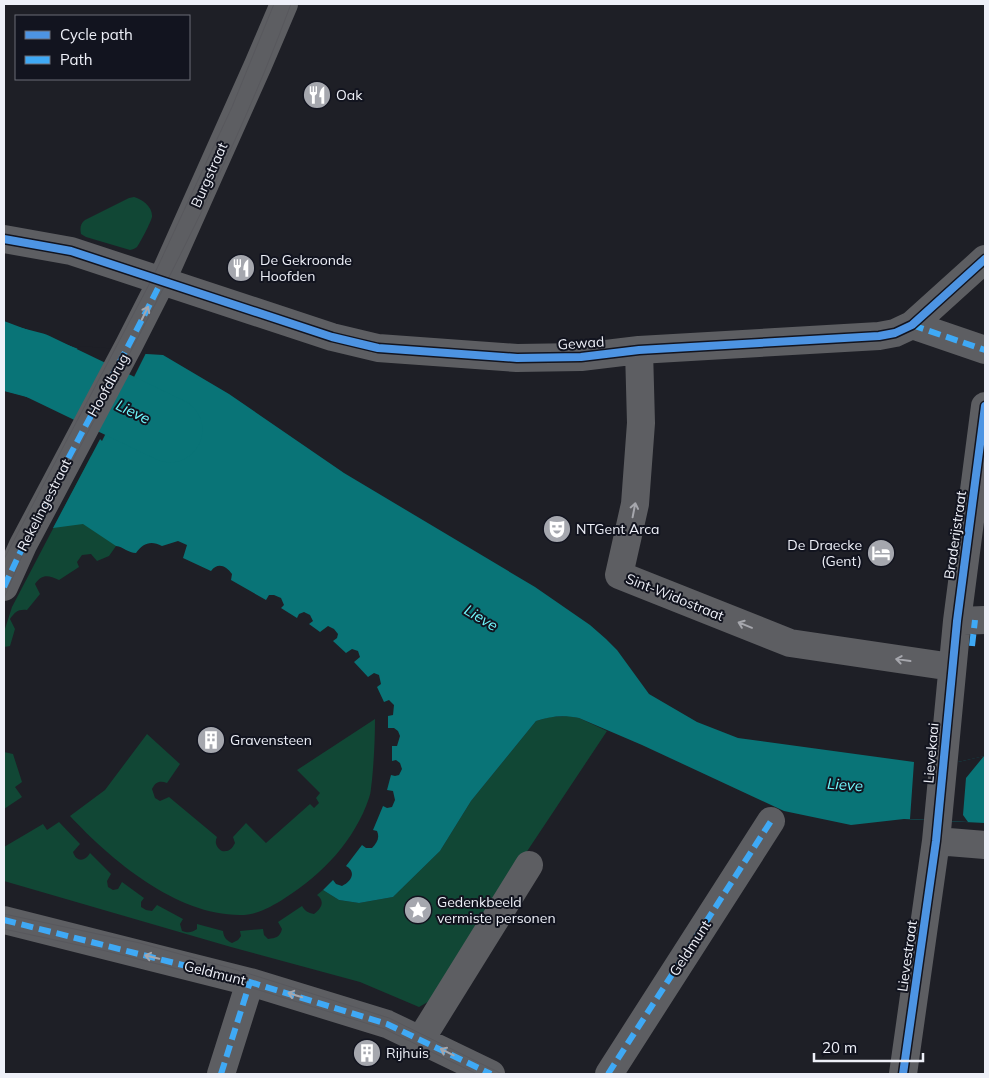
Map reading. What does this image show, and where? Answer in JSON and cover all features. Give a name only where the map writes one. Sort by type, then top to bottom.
[{"type":"street","name":"Burgstraat","points":[[129,345],[162,280],[284,4]]},
{"type":"street","name":"Gewad","points":[[4,239],[72,251],[332,337],[378,348],[516,358],[580,357],[639,350],[879,336],[895,333],[912,325],[985,259]]},
{"type":"street","points":[[912,325],[985,350]]},
{"type":"street","name":"Hoofdbrug","points":[[86,424],[129,345]]},
{"type":"street","name":"Sint-Widostraat","points":[[639,350],[641,423],[635,504],[620,575],[790,643],[952,667]]},
{"type":"street","name":"Braderijstraat","points":[[952,667],[972,626],[985,406]]},
{"type":"street","name":"Rekelingestraat","points":[[4,587],[23,545],[86,424]]},
{"type":"street","name":"Lievekaai","points":[[937,832],[952,667]]},
{"type":"street","name":"Geldmunt","points":[[609,1074],[771,820]]},
{"type":"street","points":[[937,832],[985,845]]},
{"type":"street","name":"Lievestraat","points":[[903,1074],[937,832]]},
{"type":"street","points":[[421,1040],[529,865]]},
{"type":"street","name":"Geldmunt","points":[[4,920],[250,982],[387,1024],[490,1074]]},
{"type":"street","points":[[222,1074],[250,982]]},
{"type":"green space","points":[[134,197],[146,204],[152,213],[150,223],[137,247],[130,250],[81,234],[81,226],[85,220]]},
{"type":"green space","points":[[110,451],[116,546],[109,556],[97,561],[91,554],[82,555],[77,562],[79,567],[59,580],[46,576],[40,578],[35,584],[40,594],[27,610],[17,612],[10,619],[15,629],[10,646],[4,647],[4,632],[12,607],[91,456]]},
{"type":"green space","points":[[569,716],[579,718],[607,731],[510,877],[440,995],[419,1007],[360,982],[231,947],[4,881],[4,847],[43,824],[47,830],[59,822],[80,844],[73,852],[76,858],[81,860],[90,853],[111,874],[107,881],[108,887],[113,890],[118,889],[122,882],[144,898],[141,902],[141,907],[152,911],[157,905],[183,919],[180,924],[182,931],[193,931],[197,929],[197,924],[223,931],[228,941],[232,943],[241,936],[240,931],[263,929],[264,935],[268,939],[277,937],[282,929],[278,922],[302,906],[310,913],[314,914],[317,912],[322,902],[317,895],[323,890],[339,900],[359,903],[393,897],[440,851],[471,801],[536,721],[550,717]]},
{"type":"green space","points":[[375,719],[374,757],[370,794],[355,828],[336,855],[312,879],[280,901],[258,912],[246,915],[216,913],[192,906],[169,895],[125,867],[86,833],[70,816],[105,790],[147,734],[180,764],[167,783],[156,783],[152,789],[155,798],[160,801],[169,797],[217,837],[216,845],[222,851],[227,851],[231,848],[235,843],[233,837],[246,823],[266,843],[310,804],[314,808],[319,803],[316,798],[320,793],[297,770]]},
{"type":"green space","points":[[4,752],[13,754],[22,782],[15,787],[22,797],[4,809]]},
{"type":"water","points":[[4,321],[81,350],[163,355],[229,394],[344,473],[535,587],[590,625],[606,639],[617,650],[649,694],[697,722],[738,738],[914,762],[958,762],[985,756],[985,823],[904,819],[851,825],[784,811],[579,718],[552,717],[536,721],[471,801],[440,851],[393,897],[359,903],[339,900],[323,890],[333,880],[336,884],[342,886],[348,882],[352,874],[346,866],[362,845],[366,848],[372,848],[375,844],[378,834],[377,831],[373,830],[383,806],[387,808],[392,807],[395,800],[393,791],[387,790],[391,775],[399,775],[402,769],[400,763],[396,760],[392,761],[392,746],[397,746],[400,736],[394,728],[388,728],[388,716],[393,715],[394,705],[389,700],[384,702],[377,687],[381,684],[379,675],[374,673],[368,677],[354,662],[360,657],[358,651],[352,649],[346,653],[333,641],[337,638],[338,634],[334,629],[328,626],[320,632],[309,624],[313,621],[310,615],[304,612],[299,614],[297,618],[281,608],[284,605],[281,598],[269,595],[266,600],[231,580],[232,574],[225,567],[219,566],[211,571],[183,558],[187,545],[178,541],[162,546],[151,543],[144,545],[136,553],[133,553],[116,546],[83,524],[53,528],[116,409],[87,386],[65,387],[53,404],[4,391]]},
{"type":"pier","points":[[79,346],[147,351],[102,441],[98,437],[113,410],[87,390],[82,397],[66,390],[60,398],[52,389]]},
{"type":"pier","points":[[984,756],[966,778],[963,815],[968,822],[910,819],[914,762],[958,762]]},
{"type":"waterway","name":"Lieve","points":[[4,357],[35,365],[170,430]]},
{"type":"tram line","points":[[4,559],[153,277],[232,107],[274,4]]},
{"type":"tram line","points":[[4,598],[22,556],[166,284],[200,215],[263,75],[291,4]]},
{"type":"tram line","points":[[4,914],[140,943],[234,969],[389,1018],[502,1074]]},
{"type":"tram line","points":[[4,929],[106,951],[249,987],[385,1029],[477,1074]]},
{"type":"marked path","points":[[4,587],[42,509],[162,280],[159,279]]},
{"type":"marked path","points":[[912,325],[985,350]]},
{"type":"marked path","points":[[972,646],[975,620]]},
{"type":"marked path","points":[[608,1074],[771,821]]},
{"type":"marked path","points":[[4,920],[250,982],[387,1024],[491,1074]]},
{"type":"marked path","points":[[221,1074],[250,982]]},
{"type":"cycle path","points":[[4,239],[71,251],[332,337],[378,348],[517,358],[581,357],[639,350],[879,336],[895,333],[912,325],[985,259]]},
{"type":"cycle path","points":[[903,1074],[936,841],[957,621],[985,406]]},
{"type":"place","name":"Oak","points":[[317,95]]},
{"type":"place","name":"De Gekroonde Hoofden","points":[[241,268]]},
{"type":"place","name":"NTGent Arca","points":[[557,529]]},
{"type":"place","name":"De Draecke (Gent)","points":[[881,553]]},
{"type":"place","name":"Gravensteen","points":[[211,740]]},
{"type":"place","name":"Gedenkbeeld vermiste personen","points":[[418,910]]},
{"type":"place","name":"Rijhuis","points":[[367,1053]]}]
